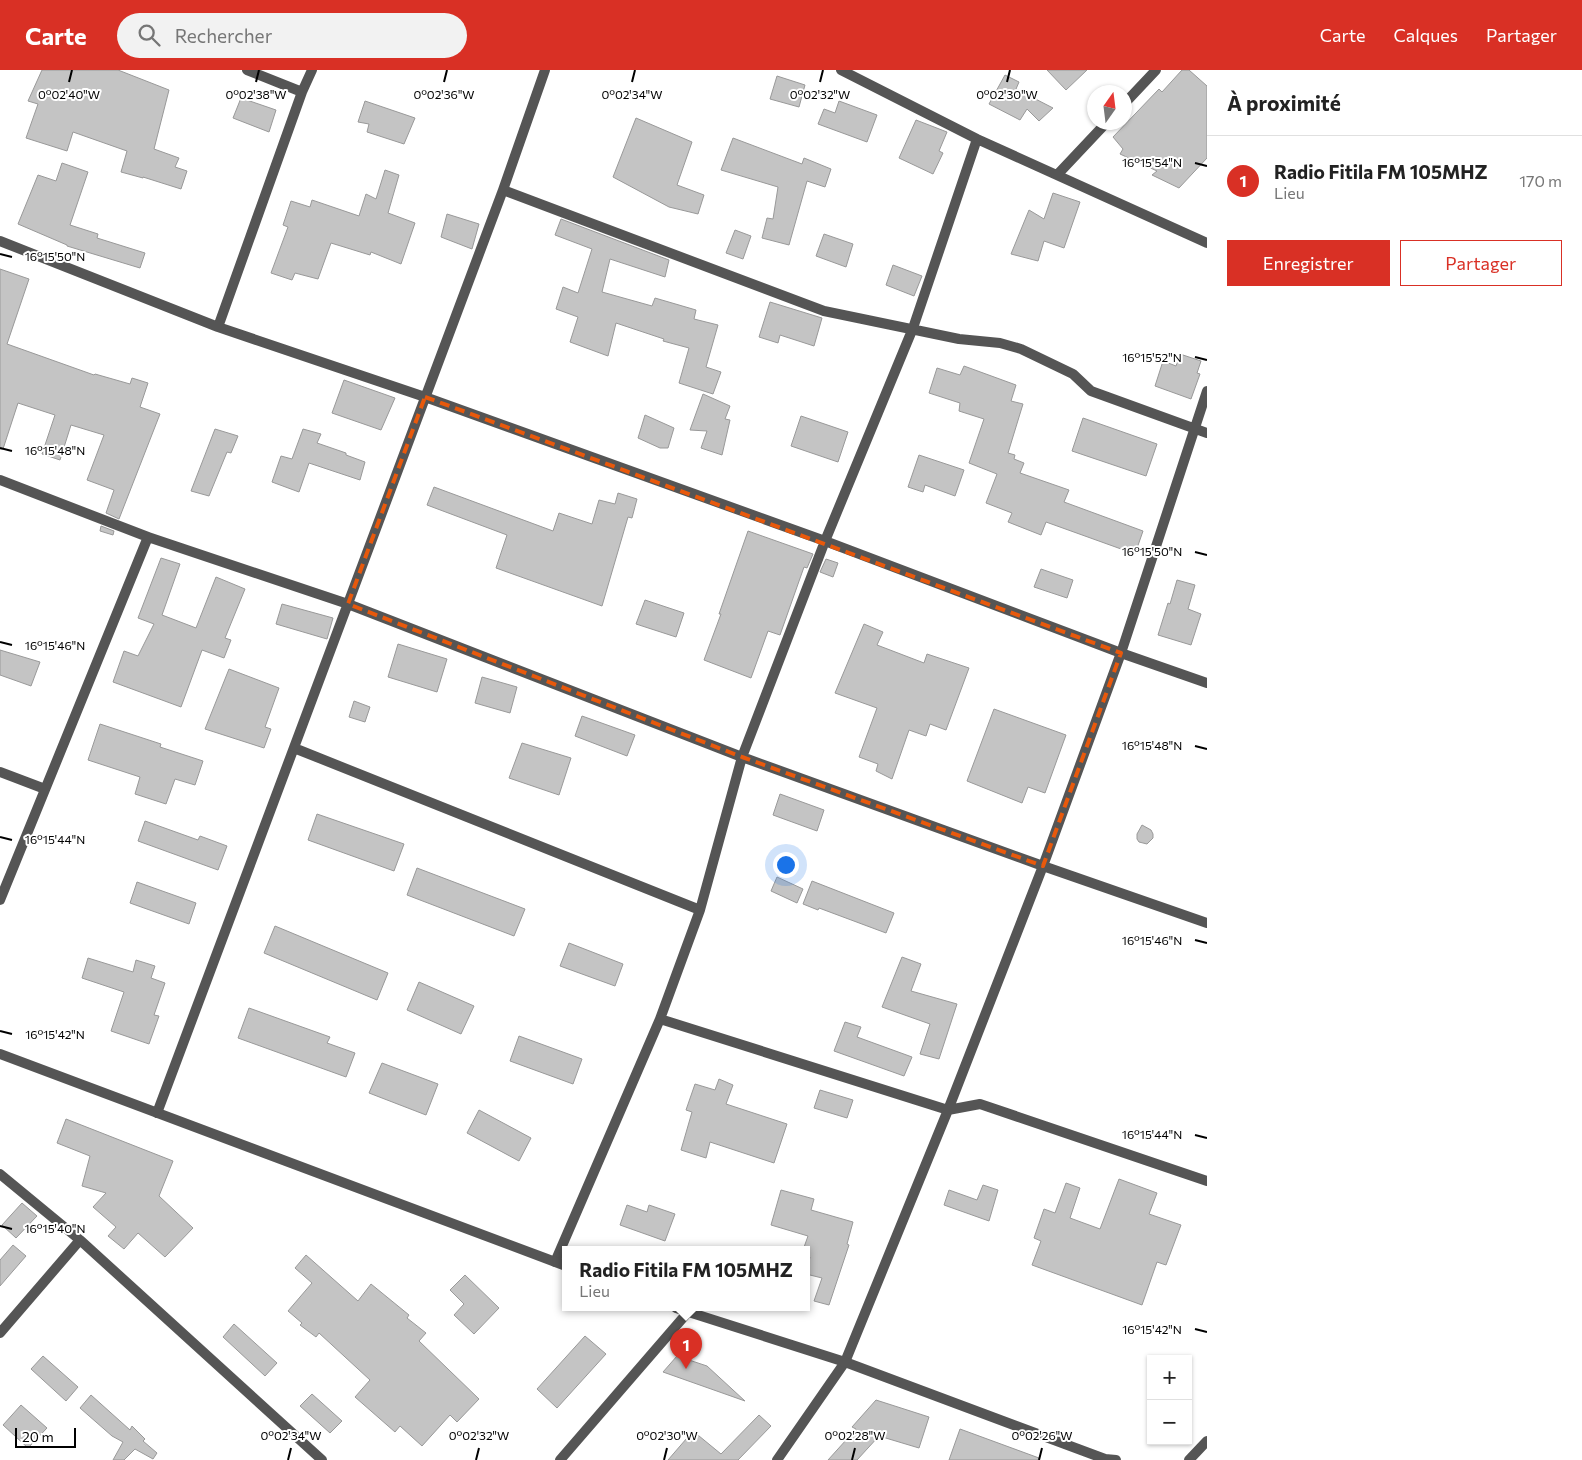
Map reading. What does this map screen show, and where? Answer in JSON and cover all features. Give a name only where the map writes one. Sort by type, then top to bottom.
[{"type":"street","points":[[247,70],[302,92]]},
{"type":"street","points":[[218,327],[302,92],[312,70]]},
{"type":"street","points":[[157,1113],[503,190],[545,70]]},
{"type":"street","points":[[841,70],[977,139],[1207,242]]},
{"type":"street","points":[[1132,96],[1156,70]]},
{"type":"street","points":[[1058,174],[1099,130]]},
{"type":"street","points":[[555,1262],[660,1019],[700,910],[742,757],[825,541],[913,328],[977,139]]},
{"type":"street","points":[[503,190],[824,311],[959,339],[1000,343],[1021,349],[1073,374],[1091,391],[1207,432]]},
{"type":"street","points":[[0,241],[218,327],[425,397],[825,541],[1121,653],[1207,682]]},
{"type":"street","points":[[777,1460],[845,1362],[948,1110],[1043,866],[1121,653],[1207,391]]},
{"type":"street","points":[[0,480],[148,536],[348,604],[742,757],[1207,923]]},
{"type":"street","points":[[0,900],[148,536]]},
{"type":"street","points":[[294,748],[700,910]]},
{"type":"street","points":[[0,772],[44,789]]},
{"type":"street","points":[[660,1019],[948,1110],[980,1104],[1207,1181]]},
{"type":"street","points":[[0,1054],[562,1265]]},
{"type":"street","points":[[0,1174],[80,1240],[322,1460]]},
{"type":"street","points":[[0,1333],[80,1240]]},
{"type":"street","points":[[685,1311],[845,1362],[1106,1459],[1116,1460]]},
{"type":"street","points":[[560,1460],[688,1312]]},
{"type":"street","points":[[1189,1460],[1207,1441]]},
{"type":"street","points":[[1189,1460],[1207,1456]]},
{"type":"highlighted area","points":[[425,397],[1121,653],[1043,866],[742,757],[348,604]]},
{"type":"building","points":[[42,70],[118,70],[169,90],[154,149],[179,158],[175,167],[187,171],[181,189],[121,172],[127,151],[73,132],[67,151],[26,138],[38,104],[28,101]]},
{"type":"building","points":[[1047,70],[1087,70],[1066,90]]},
{"type":"building","points":[[1182,70],[1189,70],[1207,86],[1207,158],[1179,188],[1152,175],[1157,171],[1120,154],[1123,149],[1113,137],[1120,130],[1132,130],[1132,117],[1159,89],[1162,92]]},
{"type":"building","points":[[1005,75],[1019,82],[1016,89],[1053,108],[1039,121],[1027,109],[1020,120],[989,104]]},
{"type":"building","points":[[777,76],[805,85],[799,107],[770,99]]},
{"type":"building","points":[[241,98],[276,110],[269,132],[233,118]]},
{"type":"building","points":[[365,101],[415,118],[404,144],[367,132],[369,124],[358,122]]},
{"type":"building","points":[[839,101],[877,115],[867,142],[818,124],[824,109],[835,113]]},
{"type":"building","points":[[636,118],[692,142],[677,185],[704,195],[698,214],[669,207],[613,177]]},
{"type":"building","points":[[916,120],[947,132],[939,151],[943,153],[933,174],[899,158]]},
{"type":"building","points":[[733,138],[802,164],[804,158],[831,169],[825,187],[807,181],[789,245],[762,238],[767,218],[773,219],[778,187],[721,170]]},
{"type":"building","points":[[62,163],[88,172],[70,225],[98,234],[97,238],[145,253],[140,268],[67,246],[18,224],[38,175],[56,181]]},
{"type":"building","points":[[385,170],[399,175],[388,213],[415,223],[401,264],[371,252],[370,255],[331,243],[318,279],[295,273],[292,280],[271,273],[288,227],[283,225],[291,201],[310,207],[312,200],[359,216],[366,194],[376,199]]},
{"type":"building","points":[[1053,193],[1080,202],[1064,248],[1044,241],[1038,261],[1011,254],[1029,210],[1044,219]]},
{"type":"building","points":[[447,214],[479,224],[472,249],[441,237]]},
{"type":"building","points":[[561,219],[669,260],[665,277],[610,259],[602,292],[652,306],[655,298],[696,310],[694,319],[718,325],[706,367],[721,372],[713,394],[679,383],[689,348],[663,341],[664,339],[616,323],[608,356],[570,342],[578,317],[556,309],[563,287],[578,293],[592,249],[555,235]]},
{"type":"building","points":[[735,230],[751,236],[743,259],[726,253]]},
{"type":"building","points":[[824,234],[853,244],[846,267],[816,256]]},
{"type":"building","points":[[893,265],[922,276],[914,296],[886,285]]},
{"type":"building","points":[[0,269],[29,279],[7,344],[94,375],[130,384],[132,378],[148,383],[140,407],[160,414],[119,519],[106,513],[114,490],[87,480],[104,435],[71,425],[60,460],[42,454],[55,415],[18,403],[3,449],[0,449]]},
{"type":"building","points":[[770,302],[822,318],[814,346],[780,335],[778,343],[759,337]]},
{"type":"building","points":[[1180,354],[1201,361],[1197,373],[1200,374],[1191,399],[1155,386],[1163,361],[1176,366]]},
{"type":"building","points":[[964,366],[1016,385],[1011,401],[1023,404],[1008,453],[1015,455],[1014,459],[1024,463],[1020,473],[1069,490],[1064,502],[1143,531],[1135,554],[1046,522],[1041,535],[1008,522],[1012,513],[986,503],[997,474],[969,463],[984,419],[959,411],[960,403],[929,393],[937,368],[960,375]]},
{"type":"building","points":[[344,380],[395,398],[381,430],[332,413]]},
{"type":"building","points":[[703,394],[730,406],[725,419],[730,420],[722,455],[701,448],[707,431],[690,430]]},
{"type":"building","points":[[645,415],[674,428],[668,448],[660,448],[638,438]]},
{"type":"building","points":[[801,416],[848,432],[838,462],[791,446]]},
{"type":"building","points":[[1083,418],[1157,444],[1146,476],[1072,451]]},
{"type":"building","points":[[215,429],[238,436],[231,453],[227,452],[209,496],[191,491]]},
{"type":"building","points":[[303,429],[321,434],[317,443],[365,462],[360,480],[309,463],[299,492],[272,482],[281,456],[292,459]]},
{"type":"building","points":[[919,455],[964,470],[955,496],[925,485],[923,492],[908,487]]},
{"type":"building","points":[[434,487],[553,531],[559,513],[592,524],[599,500],[615,504],[618,493],[637,499],[632,518],[628,517],[602,606],[496,568],[507,535],[427,505]]},
{"type":"building","points":[[101,526],[114,531],[113,535],[100,531]]},
{"type":"building","points":[[748,531],[813,554],[807,568],[804,567],[780,635],[768,631],[751,678],[704,660]]},
{"type":"building","points":[[161,558],[180,564],[162,615],[196,628],[216,577],[245,589],[225,638],[231,640],[224,658],[202,650],[181,707],[113,682],[124,651],[138,656],[154,624],[138,618]]},
{"type":"building","points":[[826,559],[838,563],[833,577],[820,572]]},
{"type":"building","points":[[1041,569],[1073,580],[1067,598],[1034,587]]},
{"type":"building","points":[[1177,580],[1195,585],[1188,609],[1201,614],[1191,645],[1158,635]]},
{"type":"building","points":[[645,600],[684,613],[676,637],[636,624]]},
{"type":"building","points":[[282,604],[333,618],[327,639],[276,624]]},
{"type":"building","points":[[864,624],[883,632],[877,645],[924,663],[927,654],[969,668],[946,730],[930,724],[926,736],[909,730],[892,779],[876,771],[878,764],[859,757],[877,708],[835,693]]},
{"type":"building","points":[[398,644],[447,659],[437,692],[388,677]]},
{"type":"building","points":[[0,650],[40,662],[31,686],[0,675]]},
{"type":"building","points":[[229,669],[279,688],[265,727],[271,729],[264,748],[205,729]]},
{"type":"building","points":[[482,677],[517,687],[510,713],[475,703]]},
{"type":"building","points":[[354,701],[370,707],[365,722],[349,717]]},
{"type":"building","points":[[994,709],[1066,735],[1045,793],[1028,787],[1022,803],[967,781]]},
{"type":"building","points":[[582,716],[635,735],[627,756],[575,736]]},
{"type":"building","points":[[100,724],[161,744],[160,747],[203,761],[195,785],[175,779],[166,804],[135,794],[140,777],[88,760]]},
{"type":"building","points":[[522,743],[571,758],[559,795],[509,778]]},
{"type":"building","points":[[780,794],[824,810],[817,831],[773,815]]},
{"type":"building","points":[[317,814],[404,844],[394,871],[308,840]]},
{"type":"building","points":[[145,821],[198,840],[200,836],[227,846],[218,870],[138,841]]},
{"type":"building","points":[[1142,825],[1151,830],[1153,834],[1153,838],[1147,844],[1139,842],[1137,839],[1137,834]]},
{"type":"building","points":[[417,868],[525,909],[514,936],[407,895]]},
{"type":"building","points":[[777,877],[803,889],[797,903],[771,891]]},
{"type":"building","points":[[812,881],[894,913],[886,933],[819,908],[818,910],[803,904]]},
{"type":"building","points":[[137,882],[196,903],[189,924],[130,903]]},
{"type":"building","points":[[275,926],[388,973],[377,1000],[264,953]]},
{"type":"building","points":[[569,943],[623,964],[615,986],[560,966]]},
{"type":"building","points":[[902,957],[921,964],[911,991],[957,1004],[939,1059],[920,1054],[930,1024],[882,1007]]},
{"type":"building","points":[[88,958],[133,972],[136,960],[155,966],[151,978],[165,983],[154,1015],[159,1016],[149,1044],[111,1031],[124,992],[82,978]]},
{"type":"building","points":[[419,982],[474,1006],[461,1034],[407,1010]]},
{"type":"building","points":[[249,1008],[330,1037],[327,1043],[355,1053],[346,1077],[238,1038]]},
{"type":"building","points":[[845,1022],[861,1027],[857,1037],[912,1057],[904,1076],[834,1051]]},
{"type":"building","points":[[519,1036],[582,1059],[573,1084],[510,1061]]},
{"type":"building","points":[[382,1063],[438,1084],[426,1115],[369,1093]]},
{"type":"building","points":[[719,1079],[733,1085],[726,1104],[787,1124],[774,1163],[710,1142],[706,1158],[681,1150],[692,1112],[686,1110],[695,1084],[715,1090]]},
{"type":"building","points":[[820,1090],[853,1100],[847,1118],[814,1108]]},
{"type":"building","points":[[479,1110],[531,1138],[519,1161],[467,1133]]},
{"type":"building","points":[[66,1119],[173,1161],[159,1196],[193,1228],[165,1257],[138,1233],[124,1249],[108,1236],[116,1227],[93,1207],[106,1193],[82,1186],[90,1156],[57,1143]]},
{"type":"building","points":[[1119,1179],[1157,1193],[1149,1214],[1181,1225],[1166,1265],[1157,1262],[1142,1305],[1032,1265],[1041,1241],[1034,1238],[1044,1209],[1055,1213],[1066,1183],[1080,1188],[1070,1218],[1100,1229]]},
{"type":"building","points":[[983,1185],[998,1190],[989,1221],[944,1205],[949,1190],[977,1200]]},
{"type":"building","points":[[781,1190],[814,1199],[811,1210],[853,1222],[847,1244],[849,1245],[829,1305],[814,1301],[822,1278],[810,1275],[810,1246],[804,1246],[808,1236],[771,1225]]},
{"type":"building","points":[[22,1203],[37,1216],[16,1238],[2,1225]]},
{"type":"building","points":[[627,1205],[647,1212],[649,1205],[675,1214],[665,1241],[620,1225]]},
{"type":"building","points":[[13,1245],[26,1256],[0,1286],[0,1260]]},
{"type":"building","points":[[306,1255],[358,1301],[371,1284],[409,1315],[407,1318],[426,1333],[419,1341],[479,1399],[457,1422],[450,1415],[422,1446],[400,1426],[395,1432],[355,1397],[370,1380],[319,1333],[316,1337],[300,1325],[302,1323],[288,1311],[312,1283],[295,1268]]},
{"type":"building","points":[[465,1275],[499,1308],[474,1334],[454,1315],[464,1304],[450,1290]]},
{"type":"building","points":[[234,1324],[277,1363],[265,1376],[223,1337]]},
{"type":"building","points":[[585,1336],[606,1354],[557,1408],[537,1389]]},
{"type":"building","points":[[43,1356],[78,1387],[66,1401],[31,1369]]},
{"type":"building","points":[[677,1356],[707,1366],[745,1401],[663,1372]]},
{"type":"building","points":[[312,1394],[342,1421],[330,1433],[300,1406]]},
{"type":"building","points":[[91,1395],[130,1430],[132,1426],[145,1439],[143,1441],[157,1453],[153,1459],[135,1449],[124,1460],[113,1460],[123,1442],[112,1436],[80,1408]]},
{"type":"building","points":[[876,1400],[929,1417],[919,1448],[879,1436],[857,1460],[828,1460],[856,1429],[852,1427]]},
{"type":"building","points":[[21,1405],[47,1428],[28,1448],[3,1425]]},
{"type":"building","points":[[759,1415],[771,1426],[738,1460],[668,1460],[693,1431],[721,1454]]},
{"type":"building","points":[[960,1429],[1039,1458],[1038,1460],[949,1460]]},
{"type":"place","name":"Radio Fitila FM 105MHZ","points":[[686,1369]]}]
